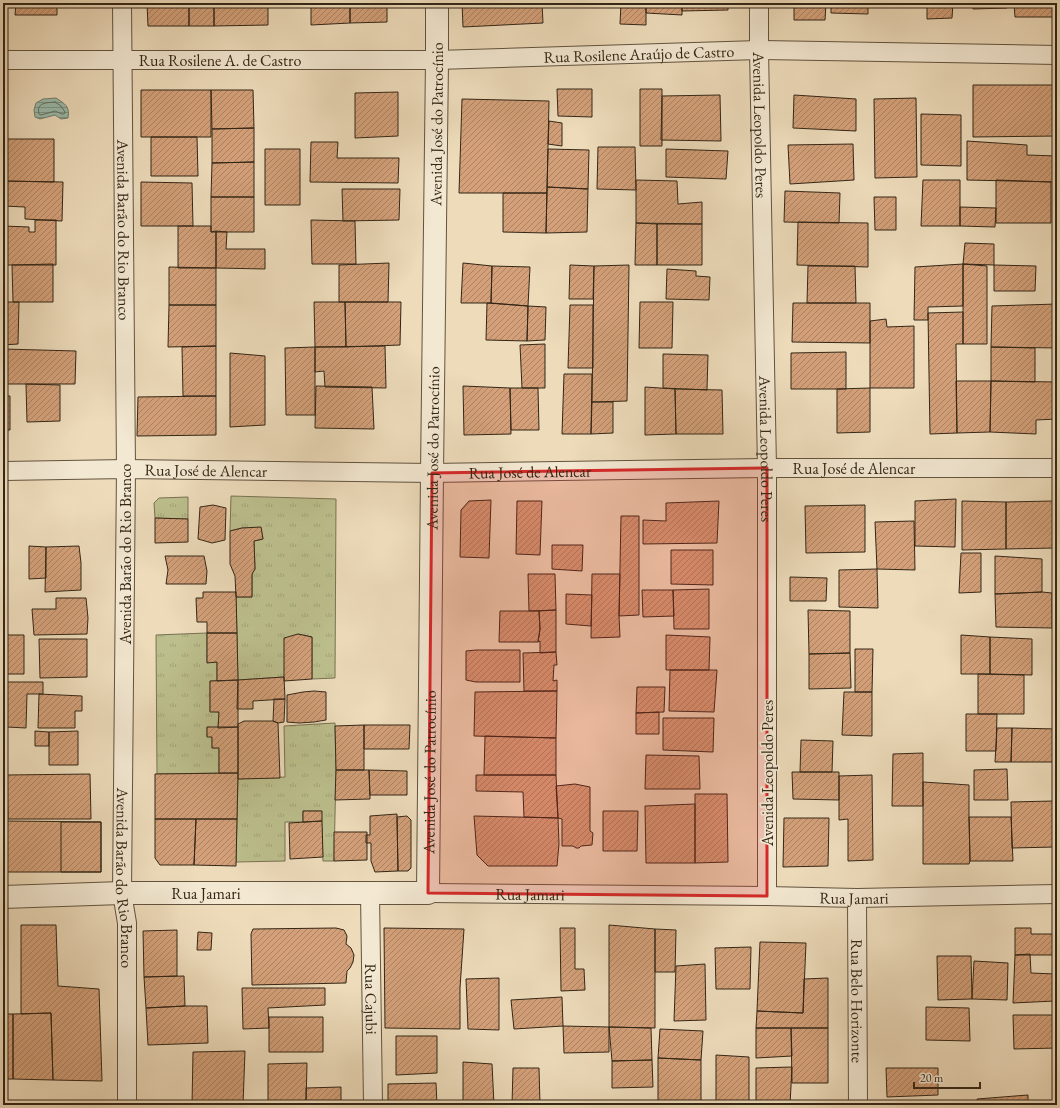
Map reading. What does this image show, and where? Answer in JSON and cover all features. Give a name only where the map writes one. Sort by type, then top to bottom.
[{"type":"street","name":"Avenida Barão do Rio Branco","points":[[122,3],[126,469],[122,893],[127,923],[127,1105]]},
{"type":"street","name":"Avenida José do Patrocínio","points":[[428,893],[438,60],[437,3]]},
{"type":"street","name":"Avenida Leopoldo Peres","points":[[759,3],[767,468],[767,896]]},
{"type":"street","name":"Rua Rosilene Araújo de Castro","points":[[438,60],[759,50],[1057,54]]},
{"type":"street","name":"Rua Rosilene A. de Castro","points":[[3,60],[438,60]]},
{"type":"street","name":"Rua José de Alencar","points":[[3,471],[126,469],[432,473],[767,468],[1057,468]]},
{"type":"street","name":"Rua Jamari","points":[[3,897],[122,893],[428,893],[857,898],[1057,894]]},
{"type":"street","name":"Rua Cajubi","points":[[370,893],[373,1105]]},
{"type":"street","name":"Rua Belo Horizonte","points":[[857,898],[858,1105]]},
{"type":"highlighted area","points":[[767,468],[767,896],[428,893],[432,473]]},
{"type":"green space","points":[[231,496],[336,499],[335,678],[312,679],[312,637],[298,634],[284,677],[238,680],[236,597],[252,597],[252,574],[255,569],[254,541],[263,539],[261,528],[242,528],[230,531]]},
{"type":"green space","points":[[188,497],[188,519],[155,518],[154,503],[159,498]]},
{"type":"green space","points":[[207,633],[207,662],[217,662],[217,681],[210,681],[210,711],[219,712],[218,728],[207,727],[207,736],[212,737],[212,748],[219,748],[219,773],[157,774],[156,635]]},
{"type":"green space","points":[[335,723],[336,770],[334,861],[323,861],[321,811],[303,811],[303,822],[285,822],[285,861],[236,862],[238,779],[285,777],[284,726]]},
{"type":"water","points":[[56,98],[66,106],[68,118],[61,119],[55,115],[40,119],[35,117],[34,110],[36,103],[43,99]]},
{"type":"building","points":[[3,3],[7,3],[7,26],[3,26]]},
{"type":"building","points":[[16,3],[57,3],[57,15],[15,15]]},
{"type":"building","points":[[147,3],[189,3],[189,26],[148,26]]},
{"type":"building","points":[[189,3],[214,3],[214,26],[189,26]]},
{"type":"building","points":[[214,3],[268,3],[268,25],[214,26]]},
{"type":"building","points":[[311,3],[350,3],[350,23],[311,25]]},
{"type":"building","points":[[350,3],[387,3],[387,22],[350,23]]},
{"type":"building","points":[[462,3],[542,3],[543,23],[463,27]]},
{"type":"building","points":[[621,3],[646,3],[646,25],[620,24]]},
{"type":"building","points":[[646,3],[682,3],[682,15],[646,13]]},
{"type":"building","points":[[682,3],[728,3],[728,10],[682,11]]},
{"type":"building","points":[[794,3],[826,3],[825,20],[794,20]]},
{"type":"building","points":[[831,3],[868,3],[868,14],[831,13]]},
{"type":"building","points":[[927,3],[953,3],[952,18],[927,19]]},
{"type":"building","points":[[972,3],[1006,3],[1007,8],[973,9]]},
{"type":"building","points":[[1014,3],[1057,3],[1057,17],[1015,17]]},
{"type":"building","points":[[973,85],[1057,85],[1057,136],[973,137]]},
{"type":"building","points":[[557,89],[592,89],[592,117],[558,116]]},
{"type":"building","points":[[640,89],[662,89],[662,146],[640,146]]},
{"type":"building","points":[[141,90],[211,90],[211,137],[141,137]]},
{"type":"building","points":[[211,90],[253,90],[254,128],[212,129]]},
{"type":"building","points":[[398,92],[398,136],[355,138],[355,93]]},
{"type":"building","points":[[720,95],[721,141],[661,140],[662,96]]},
{"type":"building","points":[[794,95],[856,99],[856,131],[793,128]]},
{"type":"building","points":[[916,98],[917,177],[875,178],[874,99]]},
{"type":"building","points":[[462,99],[549,101],[547,193],[459,193]]},
{"type":"building","points":[[921,114],[961,115],[961,166],[921,165]]},
{"type":"building","points":[[549,121],[562,123],[562,146],[548,144]]},
{"type":"building","points":[[254,128],[254,162],[212,163],[212,129]]},
{"type":"building","points":[[151,137],[197,137],[198,176],[151,176]]},
{"type":"building","points":[[3,139],[54,139],[54,182],[3,181]]},
{"type":"building","points":[[967,141],[1027,145],[1027,155],[1057,156],[1057,182],[967,180]]},
{"type":"building","points":[[311,142],[338,142],[337,158],[399,158],[398,183],[310,182]]},
{"type":"building","points":[[853,144],[854,180],[790,184],[788,145]]},
{"type":"building","points":[[598,147],[635,147],[636,190],[597,189]]},
{"type":"building","points":[[265,149],[300,149],[300,205],[265,205]]},
{"type":"building","points":[[548,149],[589,150],[588,189],[547,187]]},
{"type":"building","points":[[666,149],[728,151],[726,179],[666,177]]},
{"type":"building","points":[[254,162],[254,197],[211,197],[212,163]]},
{"type":"building","points":[[636,180],[677,181],[678,204],[702,202],[702,224],[636,223]]},
{"type":"building","points":[[923,180],[960,180],[960,226],[921,226]]},
{"type":"building","points":[[996,180],[1051,182],[1051,223],[996,223]]},
{"type":"building","points":[[3,181],[63,182],[62,221],[25,219],[25,207],[3,206]]},
{"type":"building","points":[[141,182],[192,183],[193,226],[141,226]]},
{"type":"building","points":[[547,187],[588,189],[587,232],[546,233]]},
{"type":"building","points":[[342,189],[400,189],[399,220],[343,221]]},
{"type":"building","points":[[785,191],[840,193],[839,223],[784,222]]},
{"type":"building","points":[[503,193],[547,193],[546,233],[503,232]]},
{"type":"building","points":[[211,197],[254,197],[254,232],[211,232]]},
{"type":"building","points":[[874,197],[896,197],[896,230],[875,230]]},
{"type":"building","points":[[960,207],[996,208],[995,227],[960,226]]},
{"type":"building","points":[[35,220],[56,220],[56,265],[3,265],[3,226],[29,227],[29,232],[35,232]]},
{"type":"building","points":[[311,220],[355,221],[356,264],[312,264]]},
{"type":"building","points":[[798,222],[868,223],[868,267],[797,265]]},
{"type":"building","points":[[636,223],[657,224],[657,265],[635,265]]},
{"type":"building","points":[[657,224],[702,224],[702,265],[657,265]]},
{"type":"building","points":[[178,226],[211,226],[211,232],[216,231],[216,268],[178,268]]},
{"type":"building","points":[[216,231],[227,232],[226,249],[265,249],[265,269],[216,268]]},
{"type":"building","points":[[965,243],[994,244],[994,265],[963,264]]},
{"type":"building","points":[[389,263],[388,302],[339,302],[339,265]]},
{"type":"building","points":[[463,263],[492,266],[491,303],[461,303]]},
{"type":"building","points":[[53,264],[53,302],[13,302],[12,265]]},
{"type":"building","points":[[963,264],[987,266],[987,344],[963,344]]},
{"type":"building","points":[[963,264],[963,306],[928,307],[928,320],[914,320],[915,267]]},
{"type":"building","points":[[570,265],[594,266],[593,299],[569,299]]},
{"type":"building","points":[[629,265],[627,401],[592,402],[594,266]]},
{"type":"building","points":[[994,265],[1036,266],[1035,291],[994,291]]},
{"type":"building","points":[[492,266],[530,267],[528,306],[491,303]]},
{"type":"building","points":[[808,266],[855,266],[856,303],[807,303]]},
{"type":"building","points":[[169,267],[216,268],[216,305],[169,305]]},
{"type":"building","points":[[667,269],[696,271],[696,276],[710,277],[709,300],[666,299]]},
{"type":"building","points":[[3,302],[19,302],[18,344],[3,345]]},
{"type":"building","points":[[314,302],[345,302],[346,347],[315,347]]},
{"type":"building","points":[[345,302],[401,302],[400,345],[346,347]]},
{"type":"building","points":[[640,302],[673,302],[672,348],[639,348]]},
{"type":"building","points":[[487,303],[528,306],[527,341],[486,340]]},
{"type":"building","points":[[793,303],[870,303],[870,343],[792,342]]},
{"type":"building","points":[[1057,304],[1057,348],[991,347],[992,306]]},
{"type":"building","points":[[169,305],[216,305],[216,346],[168,347]]},
{"type":"building","points":[[570,305],[593,305],[593,368],[568,368]]},
{"type":"building","points":[[528,306],[546,307],[545,340],[527,341]]},
{"type":"building","points":[[963,312],[963,344],[956,344],[957,433],[930,434],[928,313]]},
{"type":"building","points":[[886,319],[887,327],[914,326],[914,388],[870,388],[870,321]]},
{"type":"building","points":[[545,344],[545,388],[522,388],[520,345]]},
{"type":"building","points":[[216,346],[216,396],[183,396],[182,347]]},
{"type":"building","points":[[385,346],[386,388],[325,387],[324,371],[315,372],[315,347]]},
{"type":"building","points":[[315,347],[315,415],[286,415],[285,348]]},
{"type":"building","points":[[991,347],[1035,348],[1035,382],[991,381]]},
{"type":"building","points":[[3,349],[76,351],[75,384],[3,384]]},
{"type":"building","points":[[846,352],[846,389],[791,389],[791,353]]},
{"type":"building","points":[[230,353],[265,356],[265,425],[230,427]]},
{"type":"building","points":[[663,354],[708,355],[707,390],[663,388]]},
{"type":"building","points":[[564,374],[592,374],[591,434],[562,434]]},
{"type":"building","points":[[956,381],[991,381],[990,432],[957,433]]},
{"type":"building","points":[[991,381],[1057,382],[1057,419],[1036,420],[1036,434],[990,432]]},
{"type":"building","points":[[26,384],[60,385],[60,421],[27,422]]},
{"type":"building","points":[[316,386],[372,387],[374,429],[315,428]]},
{"type":"building","points":[[463,386],[510,388],[511,434],[464,435]]},
{"type":"building","points":[[645,387],[675,389],[676,434],[645,435]]},
{"type":"building","points":[[510,388],[538,388],[539,430],[511,430]]},
{"type":"building","points":[[870,388],[870,432],[837,433],[837,389]]},
{"type":"building","points":[[675,389],[722,390],[723,434],[676,434]]},
{"type":"building","points":[[3,396],[10,396],[10,430],[3,430]]},
{"type":"building","points":[[216,396],[216,435],[137,436],[138,397]]},
{"type":"building","points":[[592,402],[613,402],[613,433],[591,434]]},
{"type":"building","points":[[956,499],[955,547],[915,546],[915,501]]},
{"type":"building","points":[[491,500],[489,558],[460,557],[461,510],[469,501]]},
{"type":"building","points":[[517,501],[542,501],[540,555],[516,554]]},
{"type":"building","points":[[719,501],[717,543],[643,544],[643,520],[666,521],[666,503]]},
{"type":"building","points":[[962,501],[1006,502],[1006,549],[962,550]]},
{"type":"building","points":[[1053,501],[1054,548],[1006,549],[1006,502]]},
{"type":"building","points":[[213,505],[226,508],[225,540],[212,543],[198,539],[200,507]]},
{"type":"building","points":[[865,505],[865,552],[806,553],[805,506]]},
{"type":"building","points":[[621,516],[639,516],[639,615],[619,616]]},
{"type":"building","points":[[155,518],[188,519],[188,542],[155,543]]},
{"type":"building","points":[[914,521],[915,570],[877,569],[875,522]]},
{"type":"building","points":[[261,527],[263,539],[254,541],[255,569],[252,574],[252,597],[236,597],[235,576],[230,564],[230,531],[242,528]]},
{"type":"building","points":[[552,545],[583,545],[582,571],[552,569]]},
{"type":"building","points":[[29,546],[46,547],[46,578],[29,579]]},
{"type":"building","points":[[79,546],[81,563],[81,590],[45,592],[46,547]]},
{"type":"building","points":[[671,550],[713,550],[713,585],[671,584]]},
{"type":"building","points":[[961,553],[981,553],[981,592],[959,593]]},
{"type":"building","points":[[165,556],[204,556],[207,571],[206,584],[166,584],[168,570]]},
{"type":"building","points":[[995,556],[1042,559],[1042,592],[995,594]]},
{"type":"building","points":[[877,569],[878,608],[839,607],[839,570]]},
{"type":"building","points":[[528,574],[555,574],[556,610],[529,611]]},
{"type":"building","points":[[592,574],[620,574],[620,637],[591,638]]},
{"type":"building","points":[[790,577],[827,578],[826,601],[790,601]]},
{"type":"building","points":[[709,589],[709,629],[674,629],[673,590]]},
{"type":"building","points":[[642,590],[673,590],[674,616],[643,617]]},
{"type":"building","points":[[203,592],[236,592],[237,633],[207,633],[207,622],[197,622],[196,598],[203,598]]},
{"type":"building","points":[[1052,593],[1052,628],[996,627],[995,594]]},
{"type":"building","points":[[566,594],[592,595],[591,626],[566,624]]},
{"type":"building","points":[[56,598],[86,598],[88,618],[87,634],[34,635],[32,609],[56,609]]},
{"type":"building","points":[[556,610],[556,652],[540,653],[540,641],[538,642],[540,629],[539,611]]},
{"type":"building","points":[[808,610],[850,611],[850,653],[809,654]]},
{"type":"building","points":[[500,611],[539,611],[540,629],[538,642],[499,642]]},
{"type":"building","points":[[207,633],[237,633],[238,680],[217,681],[217,662],[207,663]]},
{"type":"building","points":[[298,634],[312,637],[312,679],[284,681],[284,638]]},
{"type":"building","points":[[7,635],[24,635],[24,674],[7,674]]},
{"type":"building","points":[[666,635],[710,637],[709,670],[666,670]]},
{"type":"building","points":[[961,635],[990,637],[990,674],[961,674]]},
{"type":"building","points":[[990,637],[1032,639],[1032,675],[990,674]]},
{"type":"building","points":[[39,639],[87,639],[87,677],[40,678]]},
{"type":"building","points":[[855,649],[873,649],[872,692],[855,692]]},
{"type":"building","points":[[520,650],[520,682],[476,682],[466,680],[466,651]]},
{"type":"building","points":[[556,652],[557,665],[554,665],[553,681],[557,680],[557,691],[524,691],[523,653]]},
{"type":"building","points":[[850,653],[851,688],[809,689],[809,654]]},
{"type":"building","points":[[670,670],[717,670],[714,712],[669,711]]},
{"type":"building","points":[[978,674],[1024,675],[1024,714],[978,714]]},
{"type":"building","points":[[284,677],[285,699],[253,701],[253,709],[237,709],[238,680]]},
{"type":"building","points":[[3,678],[7,678],[7,727],[3,727]]},
{"type":"building","points":[[238,680],[238,727],[218,728],[219,712],[210,712],[210,681]]},
{"type":"building","points":[[7,682],[43,682],[43,694],[27,694],[26,728],[7,727]]},
{"type":"building","points":[[637,687],[665,687],[664,712],[636,713]]},
{"type":"building","points":[[314,691],[326,692],[326,720],[299,723],[287,722],[287,695]]},
{"type":"building","points":[[557,691],[556,738],[474,736],[475,692]]},
{"type":"building","points":[[844,692],[872,692],[872,736],[842,735]]},
{"type":"building","points":[[39,694],[82,696],[82,711],[75,711],[75,728],[38,728]]},
{"type":"building","points":[[274,699],[285,699],[284,722],[278,723],[273,721]]},
{"type":"building","points":[[659,712],[659,734],[636,734],[636,713]]},
{"type":"building","points":[[966,714],[997,714],[996,751],[966,751]]},
{"type":"building","points":[[663,718],[714,718],[713,752],[663,750]]},
{"type":"building","points":[[244,721],[273,721],[278,723],[280,778],[238,779],[238,724]]},
{"type":"building","points":[[364,725],[364,770],[336,770],[335,726]]},
{"type":"building","points":[[364,725],[410,725],[409,749],[364,749]]},
{"type":"building","points":[[207,727],[238,727],[238,773],[219,773],[219,748],[212,748],[212,737],[207,737]]},
{"type":"building","points":[[997,728],[1012,728],[1011,762],[995,762]]},
{"type":"building","points":[[1012,728],[1057,729],[1057,762],[1011,762]]},
{"type":"building","points":[[35,731],[49,732],[49,746],[35,746]]},
{"type":"building","points":[[78,731],[78,765],[49,765],[49,732]]},
{"type":"building","points":[[485,736],[556,738],[556,775],[484,775]]},
{"type":"building","points":[[801,740],[833,741],[832,772],[800,772]]},
{"type":"building","points":[[923,753],[923,806],[892,806],[893,754]]},
{"type":"building","points":[[646,755],[699,756],[700,789],[645,789]]},
{"type":"building","points":[[1007,769],[1008,800],[974,800],[974,770]]},
{"type":"building","points":[[336,770],[369,770],[370,799],[335,800]]},
{"type":"building","points":[[369,770],[407,771],[407,795],[370,795]]},
{"type":"building","points":[[792,772],[839,772],[839,800],[793,799]]},
{"type":"building","points":[[238,773],[237,819],[155,819],[155,774]]},
{"type":"building","points":[[90,774],[91,819],[8,819],[7,775]]},
{"type":"building","points":[[476,775],[556,775],[558,818],[524,817],[523,792],[476,791]]},
{"type":"building","points":[[872,775],[873,860],[848,861],[848,819],[839,820],[839,776]]},
{"type":"building","points":[[923,782],[969,785],[969,864],[923,864]]},
{"type":"building","points":[[575,784],[590,787],[590,831],[593,833],[592,845],[581,846],[579,848],[573,846],[562,846],[562,819],[558,818],[556,786]]},
{"type":"building","points":[[695,794],[727,794],[728,862],[695,863]]},
{"type":"building","points":[[1053,801],[1055,847],[1012,848],[1011,802]]},
{"type":"building","points":[[695,804],[695,863],[646,863],[645,806]]},
{"type":"building","points":[[303,811],[322,811],[322,821],[303,822]]},
{"type":"building","points":[[603,811],[638,811],[637,851],[603,851]]},
{"type":"building","points":[[397,814],[398,871],[375,872],[371,861],[371,843],[366,843],[366,835],[370,835],[370,816]]},
{"type":"building","points":[[407,816],[411,820],[411,868],[408,871],[398,871],[397,817]]},
{"type":"building","points":[[474,816],[558,818],[559,844],[557,866],[488,866],[477,855]]},
{"type":"building","points":[[969,817],[1011,817],[1013,861],[970,861]]},
{"type":"building","points":[[784,818],[829,818],[828,866],[783,867]]},
{"type":"building","points":[[155,819],[196,819],[194,865],[160,865],[155,858]]},
{"type":"building","points":[[196,819],[237,819],[236,866],[194,865]]},
{"type":"building","points":[[7,821],[101,822],[101,872],[7,872]]},
{"type":"building","points":[[7,821],[7,849],[3,849],[3,822]]},
{"type":"building","points":[[322,821],[323,857],[290,859],[289,823]]},
{"type":"building","points":[[61,822],[101,822],[101,872],[61,872]]},
{"type":"building","points":[[334,832],[367,832],[367,860],[334,861]]},
{"type":"building","points":[[21,925],[56,925],[58,986],[99,989],[102,1081],[53,1080],[51,1013],[21,1014]]},
{"type":"building","points":[[609,925],[655,929],[655,1028],[609,1027]]},
{"type":"building","points":[[336,928],[344,930],[347,936],[346,944],[351,948],[354,955],[353,962],[347,971],[346,983],[252,985],[251,934],[253,929]]},
{"type":"building","points":[[384,928],[464,929],[460,988],[460,1029],[385,1028]]},
{"type":"building","points":[[560,928],[575,928],[575,969],[584,969],[585,990],[561,991]]},
{"type":"building","points":[[1015,928],[1031,928],[1031,934],[1057,934],[1057,955],[1015,955]]},
{"type":"building","points":[[655,929],[676,930],[675,972],[655,972]]},
{"type":"building","points":[[177,930],[177,976],[144,977],[143,931]]},
{"type":"building","points":[[198,932],[212,933],[211,950],[197,950]]},
{"type":"building","points":[[760,942],[806,943],[803,1013],[757,1011]]},
{"type":"building","points":[[751,947],[750,989],[716,989],[715,948]]},
{"type":"building","points":[[1030,954],[1031,973],[1055,974],[1055,1001],[1013,1003],[1015,955]]},
{"type":"building","points":[[937,956],[971,956],[972,999],[938,1000]]},
{"type":"building","points":[[974,961],[1008,963],[1007,1000],[972,999]]},
{"type":"building","points":[[705,964],[706,1020],[674,1021],[676,966]]},
{"type":"building","points":[[184,976],[185,1006],[146,1008],[144,977]]},
{"type":"building","points":[[499,978],[499,1030],[468,1029],[466,979]]},
{"type":"building","points":[[828,978],[828,1028],[756,1028],[757,1011],[803,1013],[804,979]]},
{"type":"building","points":[[242,988],[325,988],[325,1005],[268,1008],[269,1028],[243,1029]]},
{"type":"building","points":[[562,997],[563,1026],[514,1029],[511,1000]]},
{"type":"building","points":[[207,1006],[208,1043],[148,1045],[146,1008]]},
{"type":"building","points":[[926,1007],[969,1008],[970,1041],[926,1040]]},
{"type":"building","points":[[51,1013],[53,1080],[13,1079],[13,1014]]},
{"type":"building","points":[[3,1014],[13,1014],[13,1079],[3,1079]]},
{"type":"building","points":[[1013,1015],[1057,1015],[1057,1048],[1014,1049]]},
{"type":"building","points":[[269,1017],[323,1017],[323,1052],[269,1052]]},
{"type":"building","points":[[563,1026],[609,1027],[609,1052],[564,1053]]},
{"type":"building","points":[[609,1027],[651,1028],[652,1060],[612,1061]]},
{"type":"building","points":[[756,1028],[791,1028],[792,1056],[756,1058]]},
{"type":"building","points":[[791,1028],[828,1028],[828,1083],[792,1083]]},
{"type":"building","points":[[660,1029],[703,1031],[701,1060],[658,1058]]},
{"type":"building","points":[[396,1036],[437,1036],[437,1073],[396,1075]]},
{"type":"building","points":[[245,1051],[243,1105],[192,1105],[193,1052]]},
{"type":"building","points":[[716,1055],[749,1057],[749,1105],[716,1105]]},
{"type":"building","points":[[658,1058],[701,1060],[701,1105],[658,1105]]},
{"type":"building","points":[[652,1060],[653,1087],[612,1088],[612,1061]]},
{"type":"building","points":[[463,1062],[492,1064],[494,1105],[463,1105]]},
{"type":"building","points":[[307,1063],[306,1105],[268,1105],[268,1064]]},
{"type":"building","points":[[792,1067],[790,1105],[756,1105],[756,1068]]},
{"type":"building","points":[[513,1068],[539,1068],[540,1105],[512,1105]]},
{"type":"building","points":[[886,1068],[938,1068],[938,1095],[887,1097]]},
{"type":"building","points":[[436,1083],[437,1105],[388,1105],[388,1084]]},
{"type":"building","points":[[341,1087],[341,1105],[306,1105],[306,1088]]},
{"type":"building","points":[[1028,1095],[1028,1105],[977,1105],[977,1099]]}]
